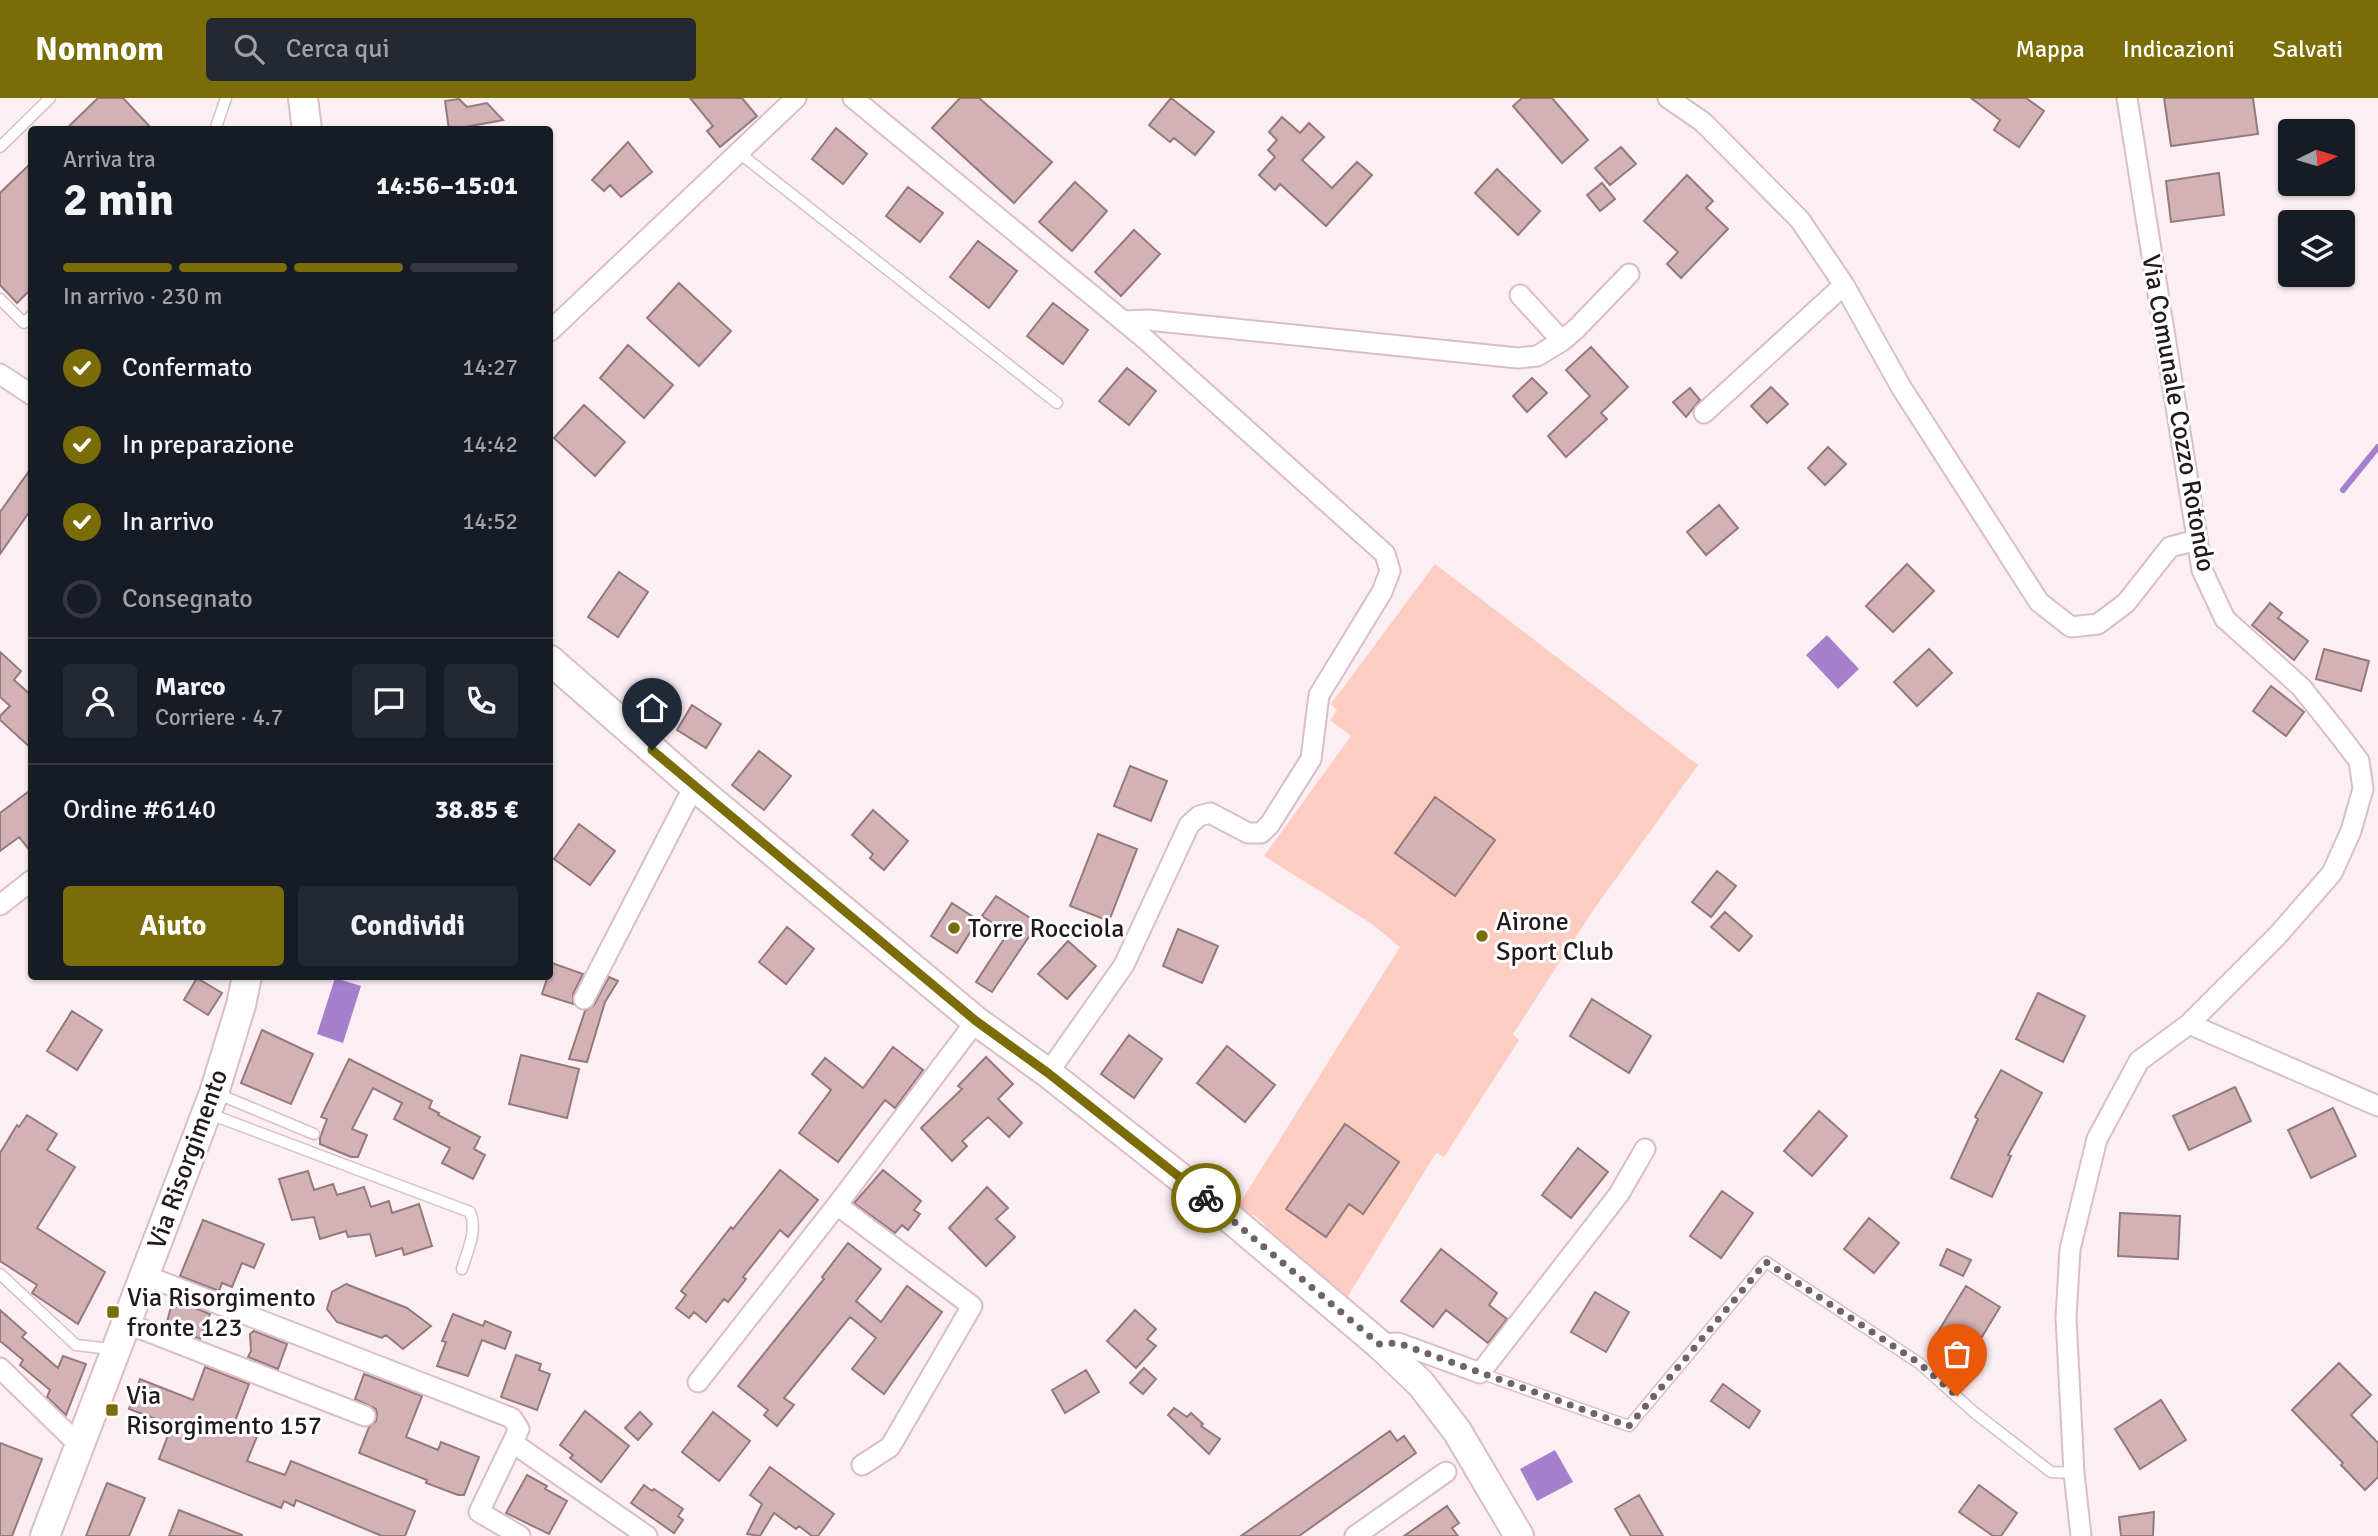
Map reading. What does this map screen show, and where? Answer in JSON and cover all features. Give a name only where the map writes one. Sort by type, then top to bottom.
[{"type":"street","points":[[303,98],[306,126]]},
{"type":"street","points":[[553,328],[796,98]]},
{"type":"street","points":[[853,98],[1123,321],[1385,554],[1390,571],[1382,592],[1319,695],[1311,759],[1270,824],[1261,833],[1248,833],[1210,813],[1199,816],[1189,825],[1124,965],[1048,1073]]},
{"type":"street","points":[[1668,98],[1703,122],[1800,220],[1844,285],[1901,387],[2039,602],[2071,627],[2098,624],[2126,603],[2170,547],[2197,540]]},
{"type":"street","name":"Via Comunale Cozzo Rotondo","points":[[2081,1536],[2074,1473],[2066,1318],[2070,1249],[2097,1139],[2139,1061],[2189,1024],[2277,936],[2332,873],[2351,831],[2363,789],[2359,761],[2301,687],[2225,619],[2202,570],[2127,98]]},
{"type":"street","points":[[1123,321],[1147,320],[1518,358],[1537,356],[1562,341],[1629,274]]},
{"type":"street","points":[[1704,413],[1844,285]]},
{"type":"street","points":[[1520,295],[1562,341]]},
{"type":"street","points":[[0,374],[28,392]]},
{"type":"street","points":[[553,663],[694,786],[976,1021],[1048,1073],[1211,1202],[1379,1344],[1420,1384],[1457,1431],[1519,1536]]},
{"type":"street","points":[[584,999],[694,786]]},
{"type":"street","points":[[0,905],[28,883]]},
{"type":"street","name":"Via Risorgimento","points":[[45,1536],[210,1103],[246,980]]},
{"type":"street","points":[[698,1382],[838,1205],[976,1021]]},
{"type":"street","points":[[2189,1024],[2378,1106]]},
{"type":"street","points":[[1379,1344],[1398,1343],[1480,1373],[1619,1194],[1645,1149]]},
{"type":"street","points":[[838,1205],[972,1306],[890,1447],[862,1465]]},
{"type":"street","points":[[144,1275],[512,1418],[519,1429],[479,1512],[520,1536]]},
{"type":"street","points":[[126,1323],[365,1416]]},
{"type":"street","points":[[0,1368],[79,1445]]},
{"type":"street","points":[[513,1443],[648,1536]]},
{"type":"street","points":[[1356,1536],[1446,1472]]},
{"type":"lane","points":[[0,147],[50,98]]},
{"type":"lane","points":[[216,126],[226,98]]},
{"type":"lane","points":[[738,152],[1057,403]]},
{"type":"lane","points":[[0,299],[24,323],[28,319]]},
{"type":"lane","points":[[210,1103],[314,1133]]},
{"type":"lane","points":[[210,1103],[470,1212],[474,1221],[472,1236],[461,1269]]},
{"type":"lane","points":[[1480,1373],[1629,1426],[1766,1262],[1919,1363],[1975,1413],[2051,1472],[2074,1473]]},
{"type":"lane","points":[[0,1274],[76,1345],[116,1349]]},
{"type":"shaded area","name":"Airone Sport Club","points":[[1435,564],[1698,765],[1594,909],[1513,1034],[1519,1040],[1444,1157],[1436,1153],[1342,1306],[1264,1237],[1265,1225],[1254,1215],[1242,1216],[1235,1211],[1400,947],[1372,924],[1264,856],[1351,736],[1330,720],[1337,710],[1331,704]]},
{"type":"shaded area","points":[[1827,635],[1859,669],[1838,689],[1806,655]]},
{"type":"shaded area","points":[[334,980],[361,986],[343,1043],[317,1034]]},
{"type":"shaded area","points":[[1555,1450],[1573,1482],[1537,1501],[1520,1469]]},
{"type":"building","points":[[98,98],[123,98],[149,126],[69,126]]},
{"type":"building","points":[[690,98],[742,98],[757,116],[720,147],[707,131],[713,126]]},
{"type":"building","points":[[960,98],[979,98],[1052,162],[1014,203],[932,128]]},
{"type":"building","points":[[1171,98],[1214,132],[1195,155],[1174,138],[1170,142],[1149,125]]},
{"type":"building","points":[[1522,98],[1552,98],[1588,140],[1562,163],[1513,106]]},
{"type":"building","points":[[1971,98],[2026,98],[2044,111],[2019,147],[1994,130],[2000,120]]},
{"type":"building","points":[[2164,98],[2253,98],[2258,134],[2171,146]]},
{"type":"building","points":[[459,99],[467,107],[487,103],[503,120],[471,126],[448,126],[445,101]]},
{"type":"building","points":[[1282,117],[1300,133],[1309,123],[1324,137],[1302,160],[1332,188],[1357,162],[1372,175],[1326,226],[1280,184],[1275,190],[1259,175],[1275,157],[1268,150],[1277,140],[1269,132]]},
{"type":"building","points":[[836,128],[867,154],[843,184],[812,159]]},
{"type":"building","points":[[628,142],[652,172],[621,197],[610,185],[604,191],[592,180]]},
{"type":"building","points":[[1621,147],[1636,164],[1610,185],[1595,168]]},
{"type":"building","points":[[28,166],[28,292],[17,303],[0,285],[0,193]]},
{"type":"building","points":[[1497,169],[1540,211],[1518,235],[1475,193]]},
{"type":"building","points":[[2219,173],[2224,215],[2171,222],[2166,181]]},
{"type":"building","points":[[1687,175],[1713,201],[1706,208],[1728,229],[1681,278],[1667,264],[1678,252],[1644,221]]},
{"type":"building","points":[[1075,182],[1107,211],[1072,251],[1039,222]]},
{"type":"building","points":[[1602,183],[1615,199],[1600,211],[1587,195]]},
{"type":"building","points":[[908,187],[943,213],[920,242],[886,216]]},
{"type":"building","points":[[1134,230],[1160,254],[1121,296],[1095,272]]},
{"type":"building","points":[[978,241],[1017,271],[989,308],[950,277]]},
{"type":"building","points":[[679,283],[731,331],[699,366],[647,318]]},
{"type":"building","points":[[1053,303],[1088,330],[1063,364],[1027,336]]},
{"type":"building","points":[[628,345],[673,385],[644,418],[600,378]]},
{"type":"building","points":[[1591,347],[1628,387],[1601,413],[1607,419],[1566,457],[1548,436],[1590,396],[1566,370]]},
{"type":"building","points":[[1127,368],[1156,391],[1129,425],[1099,401]]},
{"type":"building","points":[[1532,378],[1547,393],[1527,412],[1513,396]]},
{"type":"building","points":[[1771,387],[1788,404],[1767,423],[1751,406]]},
{"type":"building","points":[[1690,388],[1700,400],[1686,417],[1673,402]]},
{"type":"building","points":[[584,405],[625,442],[595,476],[554,438]]},
{"type":"building","points":[[1828,447],[1846,464],[1825,485],[1808,468]]},
{"type":"building","points":[[28,473],[28,514],[0,554],[0,512]]},
{"type":"building","points":[[1719,505],[1738,528],[1706,555],[1687,532]]},
{"type":"building","points":[[1907,564],[1934,591],[1893,632],[1866,606]]},
{"type":"building","points":[[619,572],[648,592],[618,637],[588,617]]},
{"type":"building","points":[[2270,603],[2282,613],[2278,618],[2308,641],[2294,660],[2252,625]]},
{"type":"building","points":[[1929,649],[1952,673],[1917,706],[1894,682]]},
{"type":"building","points":[[2324,649],[2369,661],[2361,691],[2316,679]]},
{"type":"building","points":[[0,652],[21,671],[14,680],[28,692],[28,745],[0,720],[0,716],[10,706],[0,697]]},
{"type":"building","points":[[2271,686],[2304,712],[2286,736],[2253,711]]},
{"type":"building","points":[[692,705],[721,724],[706,748],[677,730]]},
{"type":"building","points":[[759,751],[791,776],[764,810],[732,785]]},
{"type":"building","points":[[1130,766],[1167,781],[1151,821],[1114,806]]},
{"type":"building","points":[[28,792],[28,848],[19,837],[0,851],[0,813]]},
{"type":"building","points":[[1435,797],[1495,840],[1455,896],[1395,853]]},
{"type":"building","points":[[873,810],[908,841],[884,870],[870,858],[873,854],[852,835]]},
{"type":"building","points":[[579,824],[615,851],[590,885],[554,859]]},
{"type":"building","points":[[1098,834],[1137,849],[1109,921],[1070,906]]},
{"type":"building","points":[[1717,871],[1736,886],[1711,917],[1692,902]]},
{"type":"building","points":[[996,896],[1038,923],[992,992],[976,982],[1008,933],[982,916]]},
{"type":"building","name":"Torre Rocciola","points":[[952,903],[978,920],[957,953],[931,936]]},
{"type":"building","points":[[1725,912],[1752,936],[1739,951],[1711,927]]},
{"type":"building","points":[[787,927],[814,949],[786,984],[759,962]]},
{"type":"building","points":[[1178,929],[1218,946],[1202,983],[1163,966]]},
{"type":"building","points":[[1068,941],[1096,966],[1067,999],[1038,974]]},
{"type":"building","points":[[553,963],[583,974],[573,994],[573,1004],[542,994],[547,980],[553,980]]},
{"type":"building","points":[[609,977],[618,981],[605,1002],[587,1062],[569,1059],[585,1011],[594,1005]]},
{"type":"building","points":[[196,980],[222,993],[208,1015],[184,1000]]},
{"type":"building","points":[[2038,993],[2085,1016],[2063,1062],[2016,1039]]},
{"type":"building","points":[[1592,999],[1651,1036],[1629,1073],[1570,1036]]},
{"type":"building","points":[[72,1011],[102,1030],[77,1070],[47,1051]]},
{"type":"building","points":[[262,1030],[313,1054],[291,1104],[241,1083]]},
{"type":"building","points":[[1129,1035],[1162,1059],[1134,1098],[1101,1074]]},
{"type":"building","points":[[1227,1046],[1275,1085],[1245,1122],[1197,1083]]},
{"type":"building","points":[[893,1047],[923,1070],[895,1108],[885,1100],[838,1162],[799,1133],[831,1090],[812,1074],[825,1058],[863,1088]]},
{"type":"building","points":[[521,1055],[579,1069],[567,1118],[509,1104]]},
{"type":"building","points":[[986,1057],[1013,1084],[998,1099],[1022,1123],[1009,1137],[988,1117],[962,1141],[967,1146],[952,1161],[921,1128],[962,1089],[958,1086]]},
{"type":"building","points":[[349,1059],[432,1101],[429,1108],[439,1113],[438,1115],[480,1137],[474,1149],[485,1155],[473,1179],[442,1163],[450,1148],[394,1119],[402,1103],[373,1088],[352,1129],[367,1135],[358,1157],[351,1157],[320,1144],[327,1119],[321,1117]]},
{"type":"building","points":[[2001,1070],[2042,1093],[2008,1155],[2011,1156],[1992,1197],[1951,1178],[1978,1119],[1975,1117]]},
{"type":"building","points":[[2235,1087],[2251,1121],[2189,1150],[2173,1116]]},
{"type":"building","points":[[2333,1108],[2356,1156],[2311,1178],[2288,1130]]},
{"type":"building","points":[[1819,1111],[1847,1136],[1812,1176],[1784,1151]]},
{"type":"building","points":[[27,1115],[57,1134],[47,1150],[75,1167],[37,1228],[105,1272],[78,1324],[32,1293],[37,1285],[0,1261],[0,1153],[17,1125],[19,1127]]},
{"type":"building","points":[[1345,1124],[1399,1162],[1363,1214],[1349,1204],[1326,1237],[1286,1209]]},
{"type":"building","points":[[1578,1148],[1608,1172],[1571,1218],[1542,1195]]},
{"type":"building","points":[[780,1170],[818,1200],[788,1237],[780,1230],[743,1277],[746,1279],[728,1302],[724,1299],[706,1322],[694,1312],[689,1318],[676,1308],[686,1295],[681,1291]]},
{"type":"building","points":[[883,1170],[921,1201],[914,1210],[920,1214],[908,1230],[902,1225],[895,1233],[854,1203]]},
{"type":"building","points":[[308,1171],[314,1190],[333,1184],[337,1195],[364,1187],[371,1207],[389,1201],[392,1213],[419,1204],[432,1246],[404,1255],[402,1248],[376,1256],[370,1234],[348,1237],[346,1231],[320,1239],[314,1217],[292,1220],[279,1179]]},
{"type":"building","points":[[987,1187],[1008,1208],[996,1219],[1015,1237],[986,1266],[949,1228]]},
{"type":"building","points":[[1722,1191],[1753,1213],[1721,1258],[1690,1236]]},
{"type":"building","points":[[2120,1213],[2180,1216],[2178,1259],[2118,1256]]},
{"type":"building","points":[[1869,1218],[1899,1243],[1874,1273],[1844,1249]]},
{"type":"building","points":[[203,1220],[264,1244],[254,1268],[242,1263],[232,1287],[222,1283],[219,1291],[180,1276]]},
{"type":"building","points":[[848,1243],[881,1269],[856,1301],[881,1322],[907,1286],[942,1312],[884,1394],[852,1369],[876,1338],[850,1317],[784,1398],[794,1405],[777,1426],[764,1415],[768,1410],[738,1386],[824,1279],[822,1277]]},
{"type":"building","points":[[1441,1249],[1497,1293],[1489,1305],[1507,1319],[1488,1343],[1446,1310],[1433,1327],[1401,1301]]},
{"type":"building","points":[[1947,1249],[1971,1260],[1963,1276],[1940,1265]]},
{"type":"building","points":[[346,1284],[407,1308],[431,1326],[403,1349],[386,1335],[382,1338],[337,1322],[327,1309],[332,1292]]},
{"type":"building","points":[[1966,1286],[2000,1307],[1969,1358],[1935,1337]]},
{"type":"building","points":[[1595,1292],[1629,1312],[1606,1352],[1571,1332]]},
{"type":"building","points":[[173,1299],[210,1314],[200,1339],[166,1326]]},
{"type":"building","points":[[0,1310],[26,1333],[22,1337],[58,1368],[63,1356],[86,1364],[66,1415],[47,1397],[50,1390],[20,1365],[23,1360],[0,1341]]},
{"type":"building","points":[[1135,1310],[1156,1329],[1147,1339],[1156,1346],[1136,1368],[1107,1341]]},
{"type":"building","points":[[453,1314],[483,1326],[485,1321],[511,1332],[505,1349],[482,1340],[468,1376],[437,1366],[446,1342],[442,1341]]},
{"type":"building","points":[[254,1331],[287,1344],[278,1369],[248,1357],[251,1351],[250,1334]]},
{"type":"building","points":[[516,1355],[541,1364],[539,1370],[550,1374],[537,1410],[501,1397]]},
{"type":"building","points":[[2339,1363],[2371,1395],[2351,1415],[2378,1443],[2378,1477],[2365,1490],[2292,1410]]},
{"type":"building","points":[[205,1367],[249,1384],[234,1424],[258,1434],[247,1461],[285,1475],[291,1461],[415,1511],[405,1536],[382,1536],[296,1500],[294,1506],[284,1501],[281,1508],[159,1459],[172,1425],[129,1409],[140,1379],[193,1400]]},
{"type":"building","points":[[1144,1368],[1156,1379],[1143,1394],[1130,1383]]},
{"type":"building","points":[[1086,1370],[1099,1392],[1065,1413],[1052,1390]]},
{"type":"building","points":[[364,1374],[422,1396],[406,1437],[438,1450],[441,1442],[479,1457],[464,1495],[426,1483],[427,1480],[359,1453],[377,1415],[376,1409],[355,1399]]},
{"type":"building","points":[[1723,1384],[1760,1411],[1749,1428],[1711,1401]]},
{"type":"building","points":[[2161,1400],[2186,1440],[2140,1469],[2115,1429]]},
{"type":"building","points":[[1174,1408],[1187,1417],[1191,1413],[1203,1424],[1201,1426],[1220,1439],[1209,1454],[1168,1415]]},
{"type":"building","points":[[585,1411],[629,1446],[601,1482],[570,1458],[573,1455],[560,1445]]},
{"type":"building","points":[[640,1412],[652,1424],[638,1440],[625,1428]]},
{"type":"building","points":[[713,1412],[750,1441],[719,1481],[682,1452]]},
{"type":"building","points":[[1390,1431],[1397,1441],[1404,1436],[1416,1453],[1299,1536],[1241,1536]]},
{"type":"building","points":[[0,1443],[42,1459],[12,1536],[0,1536]]},
{"type":"building","points":[[770,1467],[834,1514],[818,1536],[812,1536],[799,1526],[796,1529],[774,1513],[760,1536],[747,1534],[762,1504],[750,1495]]},
{"type":"building","points":[[527,1475],[567,1501],[549,1534],[506,1513]]},
{"type":"building","points":[[107,1483],[145,1498],[129,1536],[86,1536]]},
{"type":"building","points":[[644,1485],[683,1509],[678,1516],[683,1520],[674,1533],[631,1503]]},
{"type":"building","points":[[1979,1485],[2017,1513],[2001,1536],[1993,1536],[1959,1512]]},
{"type":"building","points":[[1639,1495],[1663,1536],[1631,1536],[1615,1509]]},
{"type":"building","points":[[1447,1506],[1459,1523],[1452,1528],[1458,1536],[1404,1536]]},
{"type":"building","points":[[179,1510],[242,1535],[242,1536],[169,1536]]},
{"type":"building","points":[[2154,1512],[2153,1536],[2121,1536],[2119,1517]]},
{"type":"waterway","points":[[2343,490],[2378,447]]},
{"type":"way so far","points":[[1206,1198],[1379,1344],[1398,1343],[1629,1426],[1766,1262],[1919,1363],[1957,1396]]},
{"type":"place","name":"Torre Rocciola","points":[[954,928]]},
{"type":"place","name":"Airone Sport Club","points":[[1482,936]]},
{"type":"place","name":"Via Risorgimento fronte 123","points":[[113,1312]]},
{"type":"place","name":"Via Risorgimento 157","points":[[112,1410]]},
{"type":"route","points":[[652,750],[976,1021],[1048,1073],[1206,1198]]}]
